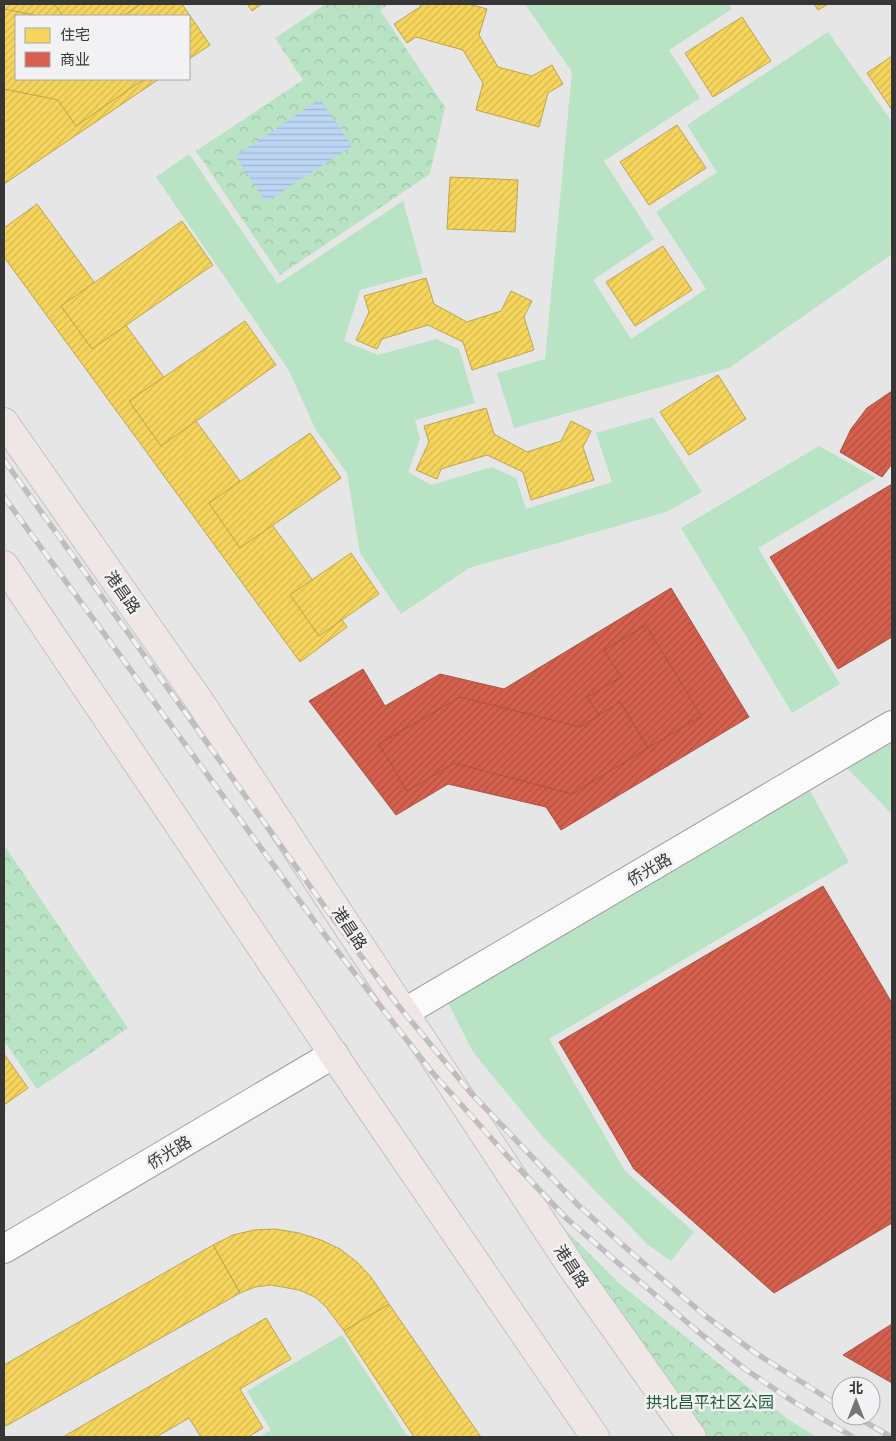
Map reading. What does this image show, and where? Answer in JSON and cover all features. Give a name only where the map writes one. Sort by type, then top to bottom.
[{"type":"main road","name":"港昌路","points":[[4,422],[198,699],[571,1266],[692,1437]]},
{"type":"main road","points":[[4,566],[595,1437]]},
{"type":"street","name":"侨光路","points":[[405,1012],[892,725]]},
{"type":"street","name":"侨光路","points":[[4,1249],[334,1054]]},
{"type":"green space","points":[[326,4],[389,4],[380,10],[445,107],[430,174],[280,275],[196,151],[303,80],[275,38]]},
{"type":"green space","points":[[525,4],[728,4],[732,9],[669,50],[700,98],[604,161],[654,239],[593,280],[631,339],[706,289],[656,212],[717,172],[687,125],[828,32],[892,122],[892,254],[729,368],[514,428],[497,373],[545,359],[572,72]]},
{"type":"green space","points":[[189,154],[278,284],[403,201],[423,273],[360,290],[344,341],[378,355],[436,339],[459,349],[475,403],[415,420],[420,439],[408,472],[431,485],[492,467],[516,478],[526,509],[612,482],[596,433],[653,417],[702,492],[666,512],[469,568],[401,614],[360,553],[347,473],[316,430],[288,369],[156,177]]},
{"type":"green space","points":[[819,446],[876,478],[758,548],[840,684],[792,713],[681,528]]},
{"type":"green space","points":[[892,738],[892,813],[891,813],[845,766]]},
{"type":"green space","points":[[809,789],[849,862],[549,1039],[625,1171],[694,1232],[671,1261],[648,1245],[542,1136],[473,1052],[446,999]]},
{"type":"green space","points":[[4,845],[128,1028],[37,1089],[4,1041]]},
{"type":"green space","name":"拱北昌平社区公园","points":[[522,1187],[620,1284],[789,1420],[817,1437],[693,1437]]},
{"type":"green space","points":[[342,1335],[408,1437],[259,1437],[271,1430],[247,1391]]},
{"type":"water","points":[[320,99],[352,146],[266,202],[235,156]]},
{"type":"building: 住宅","points":[[4,4],[182,4],[190,15],[15,15],[15,80],[158,80],[4,184]]},
{"type":"building: 住宅","points":[[54,4],[141,4],[124,15],[62,15]]},
{"type":"building: 住宅","points":[[247,4],[262,4],[252,11]]},
{"type":"building: 住宅","points":[[421,4],[468,4],[487,9],[479,35],[498,67],[532,76],[552,65],[563,84],[548,93],[539,127],[476,110],[483,83],[463,50],[416,37],[407,43],[394,24],[420,7]]},
{"type":"building: 住宅","points":[[814,4],[828,4],[818,10]]},
{"type":"building: 住宅","points":[[4,9],[34,15],[15,15],[15,80],[143,80],[76,126],[58,100],[4,89]]},
{"type":"building: 住宅","points":[[190,16],[210,45],[190,58]]},
{"type":"building: 住宅","points":[[742,17],[771,61],[713,97],[685,53]]},
{"type":"building: 住宅","points":[[892,56],[892,110],[867,73]]},
{"type":"building: 住宅","points":[[677,125],[706,168],[649,205],[620,162]]},
{"type":"building: 住宅","points":[[450,177],[518,180],[515,232],[447,229]]},
{"type":"building: 住宅","points":[[37,204],[347,627],[300,662],[4,257],[4,228]]},
{"type":"building: 住宅","points":[[182,221],[213,265],[92,349],[61,306]]},
{"type":"building: 住宅","points":[[663,246],[692,290],[635,326],[606,282]]},
{"type":"building: 住宅","points":[[426,278],[434,304],[467,322],[501,311],[511,291],[532,301],[524,317],[534,350],[472,370],[463,342],[428,325],[382,339],[377,349],[356,340],[369,312],[364,296]]},
{"type":"building: 住宅","points":[[245,321],[276,365],[161,446],[129,401]]},
{"type":"building: 住宅","points":[[718,375],[746,419],[689,455],[660,412]]},
{"type":"building: 住宅","points":[[486,408],[494,434],[527,452],[561,441],[571,421],[591,431],[583,447],[594,480],[531,500],[523,472],[487,455],[441,469],[437,479],[416,470],[429,442],[424,426]]},
{"type":"building: 住宅","points":[[310,433],[341,478],[240,548],[209,503]]},
{"type":"building: 住宅","points":[[351,553],[379,594],[319,636],[290,595]]},
{"type":"building: 住宅","points":[[809,919],[849,981],[687,1082],[648,1018]]},
{"type":"building: 住宅","points":[[862,1002],[892,1045],[892,1201],[850,1223],[831,1190],[884,1166],[805,1036]]},
{"type":"building: 住宅","points":[[4,1054],[28,1088],[4,1105]]},
{"type":"building: 住宅","points":[[275,1229],[299,1233],[340,1249],[357,1262],[371,1277],[389,1304],[344,1331],[326,1307],[315,1297],[299,1290],[271,1285],[255,1287],[240,1293],[213,1245],[233,1235],[254,1230]]},
{"type":"building: 住宅","points":[[213,1245],[240,1293],[6,1426],[4,1422],[4,1365]]},
{"type":"building: 住宅","points":[[389,1304],[481,1437],[414,1437],[344,1331]]},
{"type":"building: 住宅","points":[[266,1318],[291,1359],[240,1389],[263,1428],[248,1437],[201,1437],[189,1418],[156,1437],[63,1437]]},
{"type":"building: 商业","points":[[892,391],[892,464],[882,477],[840,452],[851,429],[867,408]]},
{"type":"building: 商业","points":[[892,484],[892,637],[838,669],[770,557]]},
{"type":"building: 商业","points":[[671,588],[749,717],[561,830],[546,807],[448,784],[396,815],[309,701],[363,669],[385,706],[440,674],[504,689]]},
{"type":"building: 商业","points":[[646,625],[701,716],[648,748],[620,702],[599,715],[587,697],[621,677],[604,650]]},
{"type":"building: 商业","points":[[460,697],[580,727],[620,702],[648,748],[572,794],[454,763],[407,791],[379,744]]},
{"type":"building: 商业","points":[[823,886],[892,1003],[892,1223],[774,1293],[634,1169],[559,1042]]},
{"type":"building: 商业","points":[[892,1324],[892,1383],[843,1355]]},
{"type":"railway","points":[[4,460],[335,921],[397,1004],[470,1092],[578,1205],[703,1314],[754,1352],[831,1401]]},
{"type":"railway","points":[[4,497],[321,930],[431,1071],[510,1159],[566,1218],[696,1330],[745,1369],[794,1402],[853,1437]]},
{"type":"railway","points":[[872,1426],[891,1437]]}]
